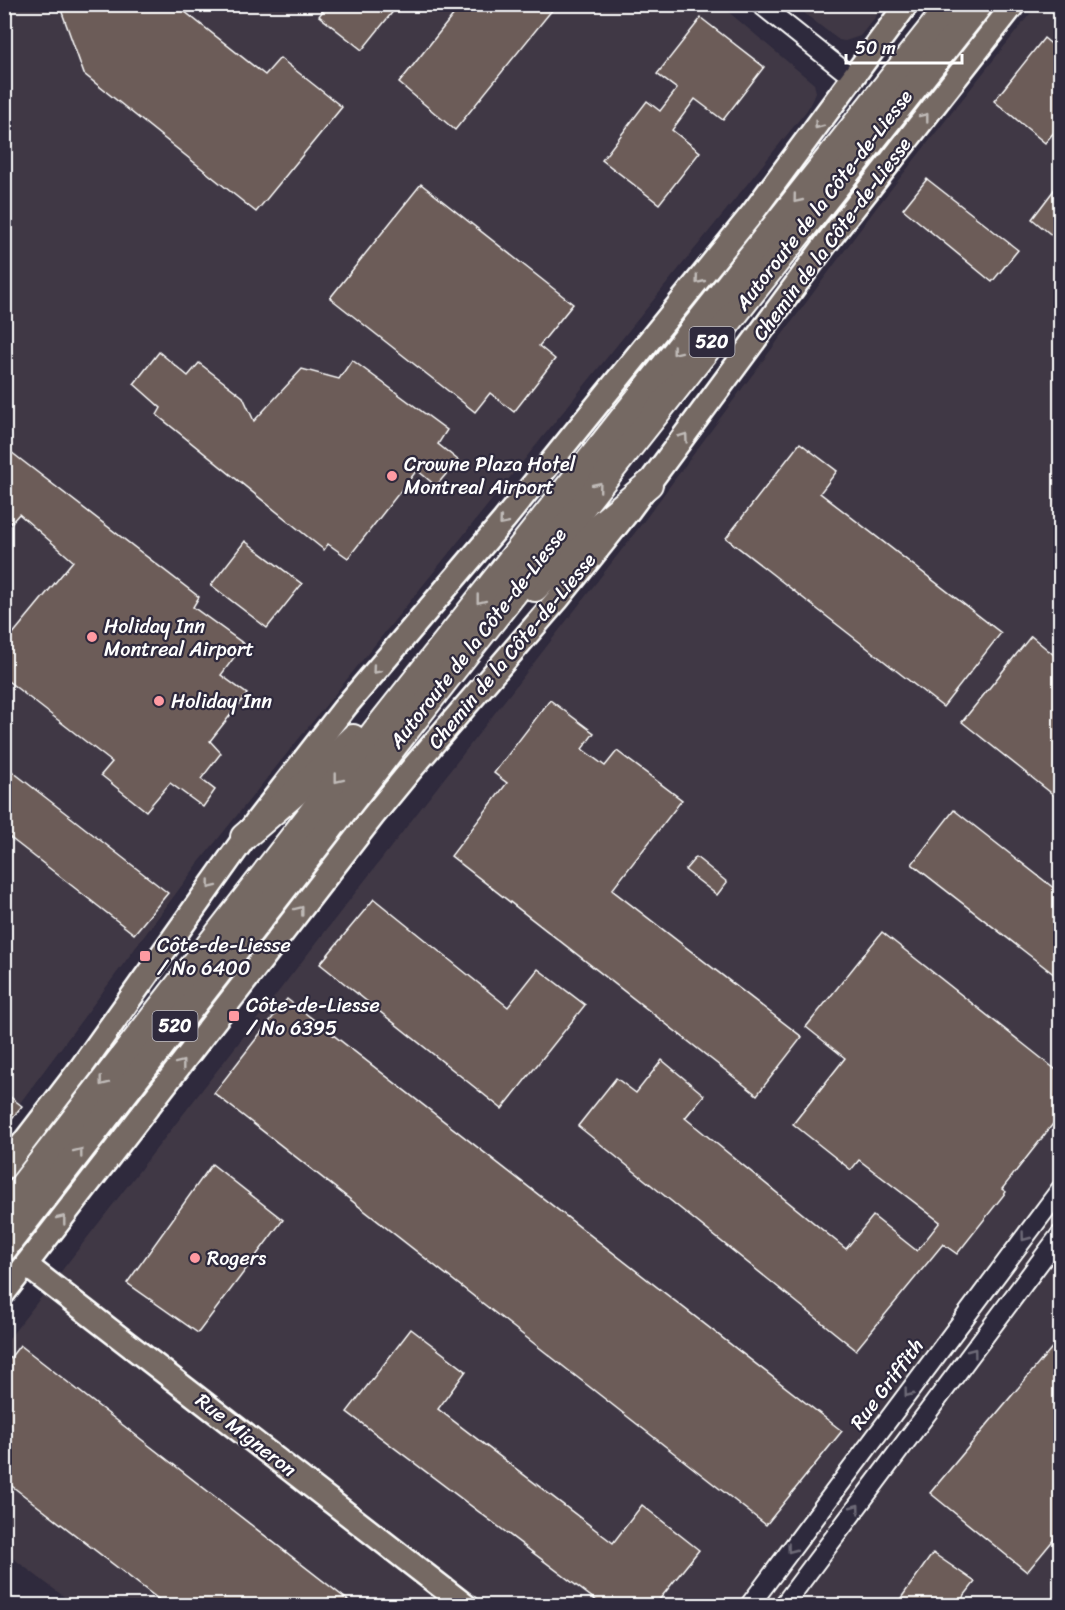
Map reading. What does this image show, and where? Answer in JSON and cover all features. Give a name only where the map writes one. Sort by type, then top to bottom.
[{"type":"highway","points":[[912,55],[937,4]]},
{"type":"highway","name":"Autoroute de la Côte-de-Liesse","points":[[4,1210],[440,650],[951,4]]},
{"type":"highway","name":"Autoroute de la Côte-de-Liesse","points":[[4,1248],[445,680],[980,4]]},
{"type":"highway","points":[[445,680],[582,540],[649,484]]},
{"type":"highway","points":[[244,837],[310,780],[440,650]]},
{"type":"main road","points":[[4,1168],[86,1060],[204,894],[210,889],[244,837],[346,706],[504,520],[743,224],[907,4]]},
{"type":"main road","name":"Chemin de la Côte-de-Liesse","points":[[4,1293],[373,816],[557,600],[649,484],[828,241],[1014,4]]},
{"type":"main road","name":"Rue Migneron","points":[[26,1265],[466,1605]]},
{"type":"street","points":[[760,4],[853,78]]},
{"type":"street","name":"Rue Griffith","points":[[749,1605],[1060,1190]]},
{"type":"street","points":[[783,1605],[1060,1234]]},
{"type":"shaded area","points":[[5,5],[720,5],[814,84],[816,92],[807,110],[200,861],[5,1123]]},
{"type":"shaded area","points":[[794,5],[885,5],[860,36],[845,41],[839,40]]},
{"type":"shaded area","points":[[1037,5],[1060,5],[1060,1605],[75,1605],[5,1552],[4,1345],[641,525],[877,207]]},
{"type":"building","points":[[59,4],[175,4],[265,75],[280,58],[342,107],[256,212],[84,74]]},
{"type":"building","points":[[328,4],[399,4],[362,50],[319,16]]},
{"type":"building","points":[[462,4],[557,4],[455,130],[399,83]]},
{"type":"building","points":[[701,18],[764,67],[723,120],[695,99],[672,130],[700,152],[659,204],[602,160],[647,101],[660,111],[677,89],[657,74]]},
{"type":"building","points":[[1044,38],[1060,51],[1060,125],[1045,143],[994,101]]},
{"type":"building","points":[[927,179],[1018,250],[992,282],[903,209]]},
{"type":"building","points":[[1060,182],[1060,242],[1032,219]]},
{"type":"building","points":[[421,184],[573,304],[539,346],[555,359],[514,412],[490,393],[475,412],[330,298]]},
{"type":"building","points":[[159,352],[188,376],[199,363],[243,397],[254,421],[302,369],[339,379],[352,360],[447,430],[438,444],[458,460],[436,486],[417,470],[348,558],[328,544],[324,550],[157,415],[161,408],[134,384]]},
{"type":"building","points":[[800,443],[837,471],[820,493],[1001,633],[943,707],[726,538]]},
{"type":"building","points":[[11,452],[199,597],[193,607],[244,644],[221,675],[247,694],[210,741],[221,753],[201,779],[215,790],[203,807],[170,783],[146,811],[101,775],[112,762],[4,678],[4,629],[12,635],[73,561],[19,514],[4,531],[4,461]]},
{"type":"building","points":[[245,541],[302,584],[267,628],[211,585]]},
{"type":"building","points":[[1031,636],[1060,660],[1060,800],[962,722]]},
{"type":"building","points":[[550,700],[594,733],[582,749],[605,766],[617,751],[682,800],[612,890],[802,1037],[757,1095],[451,856],[507,783],[494,773]]},
{"type":"building","points":[[4,765],[168,893],[134,934],[4,833]]},
{"type":"building","points":[[954,810],[1060,893],[1060,979],[912,864]]},
{"type":"building","points":[[696,857],[727,882],[717,895],[685,870]]},
{"type":"building","points":[[374,899],[508,1007],[538,969],[585,1005],[502,1109],[320,964]]},
{"type":"building","points":[[882,932],[1060,1073],[1060,1115],[1002,1189],[1006,1192],[957,1254],[943,1244],[856,1350],[578,1126],[616,1078],[636,1093],[662,1060],[704,1095],[685,1118],[846,1249],[873,1216],[917,1251],[940,1222],[859,1160],[851,1170],[793,1124],[845,1058],[806,1027]]},
{"type":"building","points":[[287,999],[842,1431],[766,1525],[214,1093]]},
{"type":"building","points":[[4,1092],[22,1106],[4,1128]]},
{"type":"building","points":[[212,1164],[283,1220],[198,1333],[127,1283]]},
{"type":"building","points":[[411,1329],[466,1371],[438,1409],[613,1543],[642,1505],[699,1550],[655,1605],[602,1605],[347,1412]]},
{"type":"building","points":[[1060,1338],[1060,1532],[1027,1572],[930,1493]]},
{"type":"building","points":[[20,1345],[354,1605],[166,1605],[4,1480],[4,1366]]},
{"type":"building","points":[[933,1553],[975,1582],[957,1605],[896,1605]]},
{"type":"place","name":"Crowne Plaza Hotel Montreal Airport","points":[[392,476]]},
{"type":"place","name":"Holiday Inn Montreal Airport","points":[[92,637]]},
{"type":"place","name":"Holiday Inn","points":[[159,701]]},
{"type":"place","name":"Côte-de-Liesse / No 6400","points":[[145,956]]},
{"type":"place","name":"Côte-de-Liesse / No 6395","points":[[234,1016]]},
{"type":"place","name":"Rogers","points":[[195,1258]]}]
